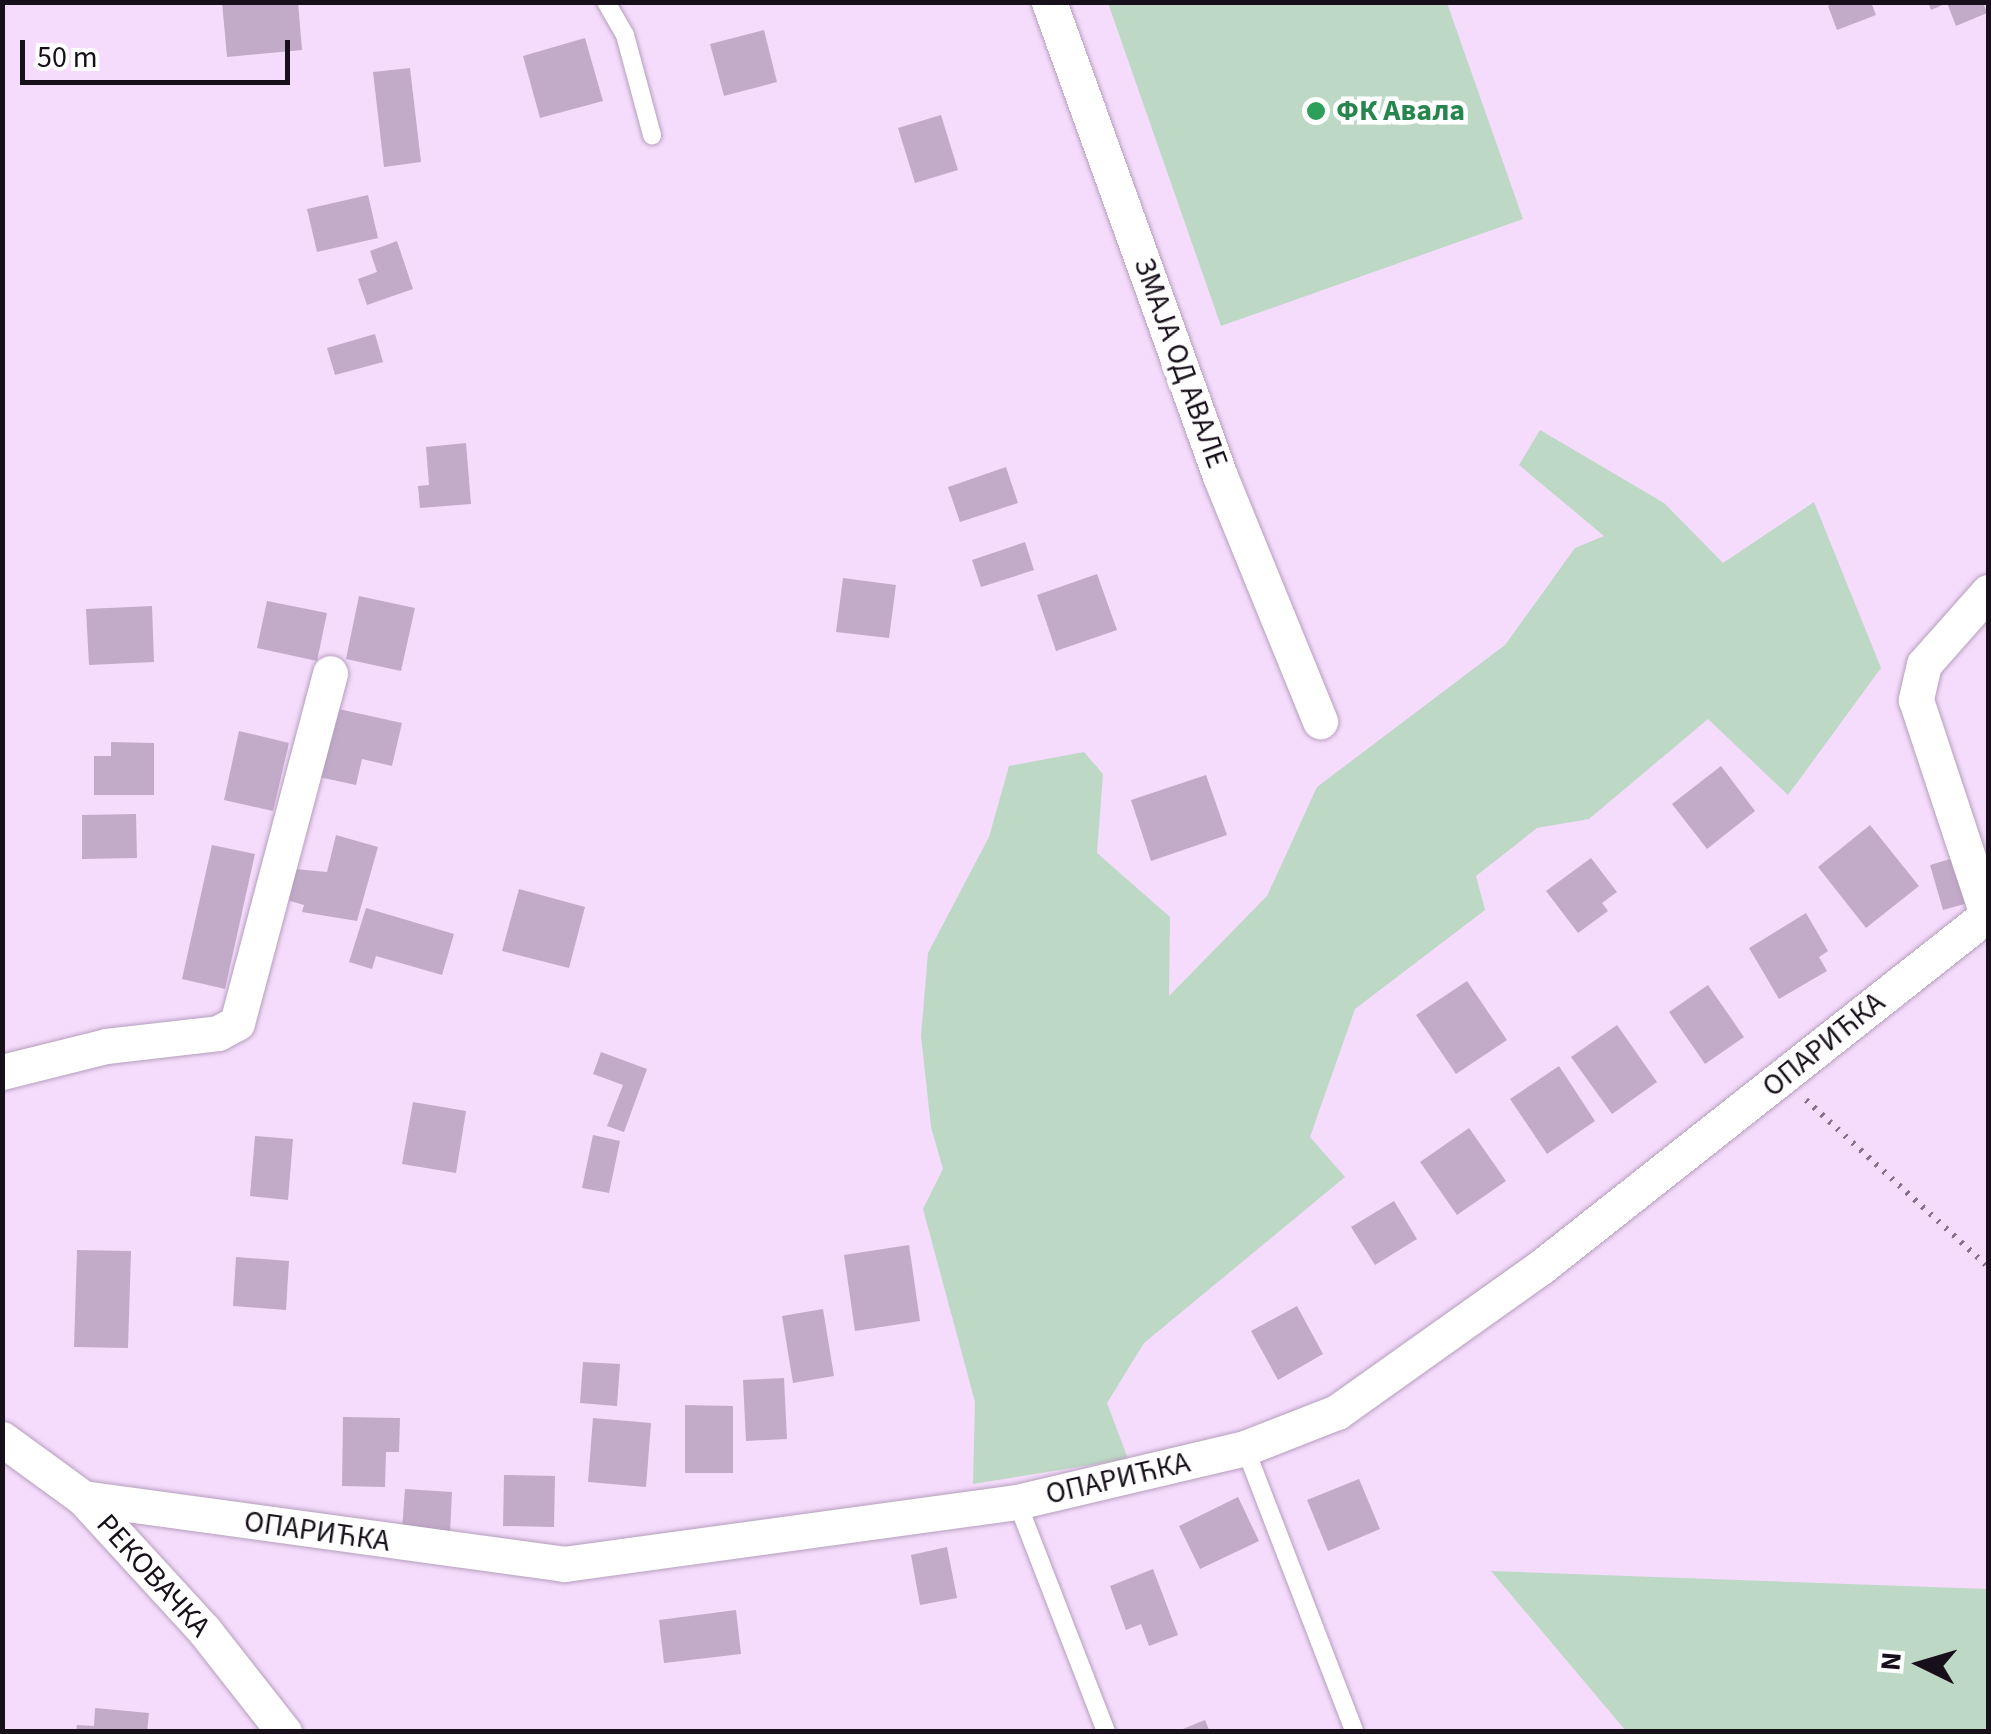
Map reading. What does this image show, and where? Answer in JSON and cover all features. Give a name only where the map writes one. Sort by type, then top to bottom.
[{"type":"street","name":"ЗМАЈА ОД АВАЛЕ","points":[[1048,2],[1220,476],[1320,721]]},
{"type":"street","name":"ОПАРИЋКА","points":[[82,1498],[543,1564],[1018,1502],[1244,1448],[1337,1412],[1540,1267],[1987,917],[1916,700],[1924,664],[1988,592]]},
{"type":"street","points":[[2,1072],[106,1046],[218,1033],[237,1023],[330,673]]},
{"type":"street","name":"РЕКОВАЧКА","points":[[2,1440],[82,1498],[204,1630],[284,1732]]},
{"type":"lane","points":[[606,2],[625,35],[652,135]]},
{"type":"lane","points":[[1244,1448],[1354,1731]]},
{"type":"lane","points":[[1018,1502],[1106,1732]]},
{"type":"path","points":[[1784,1078],[1988,1267]]},
{"type":"green space","name":"ФК Авала","points":[[1108,3],[1447,3],[1523,219],[1221,326]]},
{"type":"green space","points":[[1540,430],[1664,503],[1723,563],[1814,502],[1881,668],[1788,795],[1708,719],[1589,819],[1537,828],[1476,876],[1485,910],[1355,1009],[1310,1137],[1345,1177],[1144,1343],[1107,1403],[1128,1459],[973,1484],[975,1402],[923,1209],[943,1169],[931,1127],[921,1036],[928,953],[989,837],[1009,766],[1084,752],[1103,774],[1097,853],[1170,917],[1169,996],[1267,896],[1317,787],[1505,645],[1575,548],[1604,536],[1519,465]]},
{"type":"green space","points":[[1491,1571],[1988,1589],[1988,1731],[1626,1731]]},
{"type":"building","points":[[222,2],[298,2],[302,50],[227,57]]},
{"type":"building","points":[[1837,2],[1871,2],[1876,15],[1837,30],[1828,6]]},
{"type":"building","points":[[1928,2],[1983,2],[1987,13],[1956,26],[1947,3],[1931,10]]},
{"type":"building","points":[[764,30],[777,82],[724,96],[710,44]]},
{"type":"building","points":[[585,38],[603,101],[540,118],[523,56]]},
{"type":"building","points":[[410,68],[421,162],[384,167],[373,72]]},
{"type":"building","points":[[941,115],[958,170],[915,183],[898,128]]},
{"type":"building","points":[[368,195],[378,238],[317,252],[307,209]]},
{"type":"building","points":[[397,241],[413,289],[367,305],[358,279],[377,272],[370,251]]},
{"type":"building","points":[[375,334],[383,362],[335,375],[327,348]]},
{"type":"building","points":[[466,443],[471,504],[420,508],[418,486],[429,485],[426,447]]},
{"type":"building","points":[[1006,467],[1018,503],[960,522],[948,487]]},
{"type":"building","points":[[1025,542],[1034,570],[981,587],[972,560]]},
{"type":"building","points":[[1097,574],[1117,630],[1056,651],[1037,595]]},
{"type":"building","points":[[843,578],[896,585],[889,638],[836,632]]},
{"type":"building","points":[[359,596],[415,608],[401,671],[346,659]]},
{"type":"building","points":[[267,601],[327,613],[317,661],[257,648]]},
{"type":"building","points":[[152,606],[154,662],[89,665],[86,609]]},
{"type":"building","points":[[334,708],[402,723],[392,766],[362,759],[356,785],[319,777]]},
{"type":"building","points":[[239,731],[289,743],[273,811],[224,800]]},
{"type":"building","points":[[111,742],[154,743],[154,795],[94,795],[94,756],[111,756]]},
{"type":"building","points":[[1721,766],[1755,811],[1707,849],[1672,804]]},
{"type":"building","points":[[1206,775],[1227,835],[1151,861],[1131,800]]},
{"type":"building","points":[[136,814],[137,858],[82,859],[82,815]]},
{"type":"building","points":[[1870,825],[1919,886],[1866,928],[1818,867]]},
{"type":"building","points":[[336,835],[378,847],[357,921],[302,912],[304,905],[287,900],[295,869],[327,872]]},
{"type":"building","points":[[212,845],[255,854],[225,989],[182,979]]},
{"type":"building","points":[[1960,856],[1972,902],[1943,910],[1930,865]]},
{"type":"building","points":[[1591,858],[1617,892],[1602,903],[1608,911],[1578,933],[1546,891]]},
{"type":"building","points":[[519,889],[585,907],[569,968],[502,951]]},
{"type":"building","points":[[366,908],[454,934],[442,975],[376,956],[372,969],[349,962]]},
{"type":"building","points":[[1806,913],[1828,951],[1819,957],[1827,971],[1779,999],[1749,948]]},
{"type":"building","points":[[1467,981],[1507,1040],[1456,1074],[1416,1015]]},
{"type":"building","points":[[1708,985],[1744,1037],[1705,1064],[1669,1012]]},
{"type":"building","points":[[1617,1025],[1657,1082],[1612,1114],[1571,1057]]},
{"type":"building","points":[[601,1052],[647,1069],[624,1132],[607,1126],[623,1085],[593,1074]]},
{"type":"building","points":[[1559,1066],[1595,1121],[1547,1154],[1510,1099]]},
{"type":"building","points":[[413,1102],[466,1111],[456,1173],[402,1164]]},
{"type":"building","points":[[1469,1128],[1506,1181],[1457,1215],[1420,1162]]},
{"type":"building","points":[[593,1135],[620,1141],[609,1193],[582,1188]]},
{"type":"building","points":[[255,1136],[293,1139],[288,1200],[250,1196]]},
{"type":"building","points":[[1394,1201],[1417,1239],[1375,1265],[1351,1227]]},
{"type":"building","points":[[909,1245],[920,1321],[855,1331],[844,1255]]},
{"type":"building","points":[[77,1250],[131,1251],[128,1348],[74,1347]]},
{"type":"building","points":[[236,1257],[289,1261],[286,1310],[233,1306]]},
{"type":"building","points":[[1297,1306],[1323,1354],[1278,1380],[1251,1331]]},
{"type":"building","points":[[823,1309],[834,1376],[793,1383],[782,1316]]},
{"type":"building","points":[[583,1362],[620,1364],[617,1406],[580,1403]]},
{"type":"building","points":[[784,1378],[787,1439],[746,1441],[743,1380]]},
{"type":"building","points":[[685,1405],[733,1406],[733,1473],[685,1473]]},
{"type":"building","points":[[343,1417],[400,1418],[399,1452],[386,1452],[385,1487],[342,1486]]},
{"type":"building","points":[[593,1418],[651,1423],[646,1487],[588,1482]]},
{"type":"building","points":[[504,1475],[555,1476],[554,1527],[503,1526]]},
{"type":"building","points":[[1359,1479],[1380,1529],[1328,1551],[1307,1500]]},
{"type":"building","points":[[405,1489],[452,1492],[450,1534],[402,1531]]},
{"type":"building","points":[[1238,1497],[1259,1541],[1200,1569],[1179,1526]]},
{"type":"building","points":[[947,1547],[957,1598],[920,1605],[911,1555]]},
{"type":"building","points":[[1153,1569],[1178,1635],[1149,1646],[1141,1624],[1126,1630],[1110,1586]]},
{"type":"building","points":[[736,1610],[741,1654],[664,1663],[659,1620]]},
{"type":"building","points":[[95,1708],[149,1713],[147,1732],[76,1732],[77,1725],[94,1726]]},
{"type":"building","points":[[1205,1720],[1210,1732],[1178,1732],[1178,1731]]},
{"type":"place","name":"ФК Авала","points":[[1316,111]]}]
